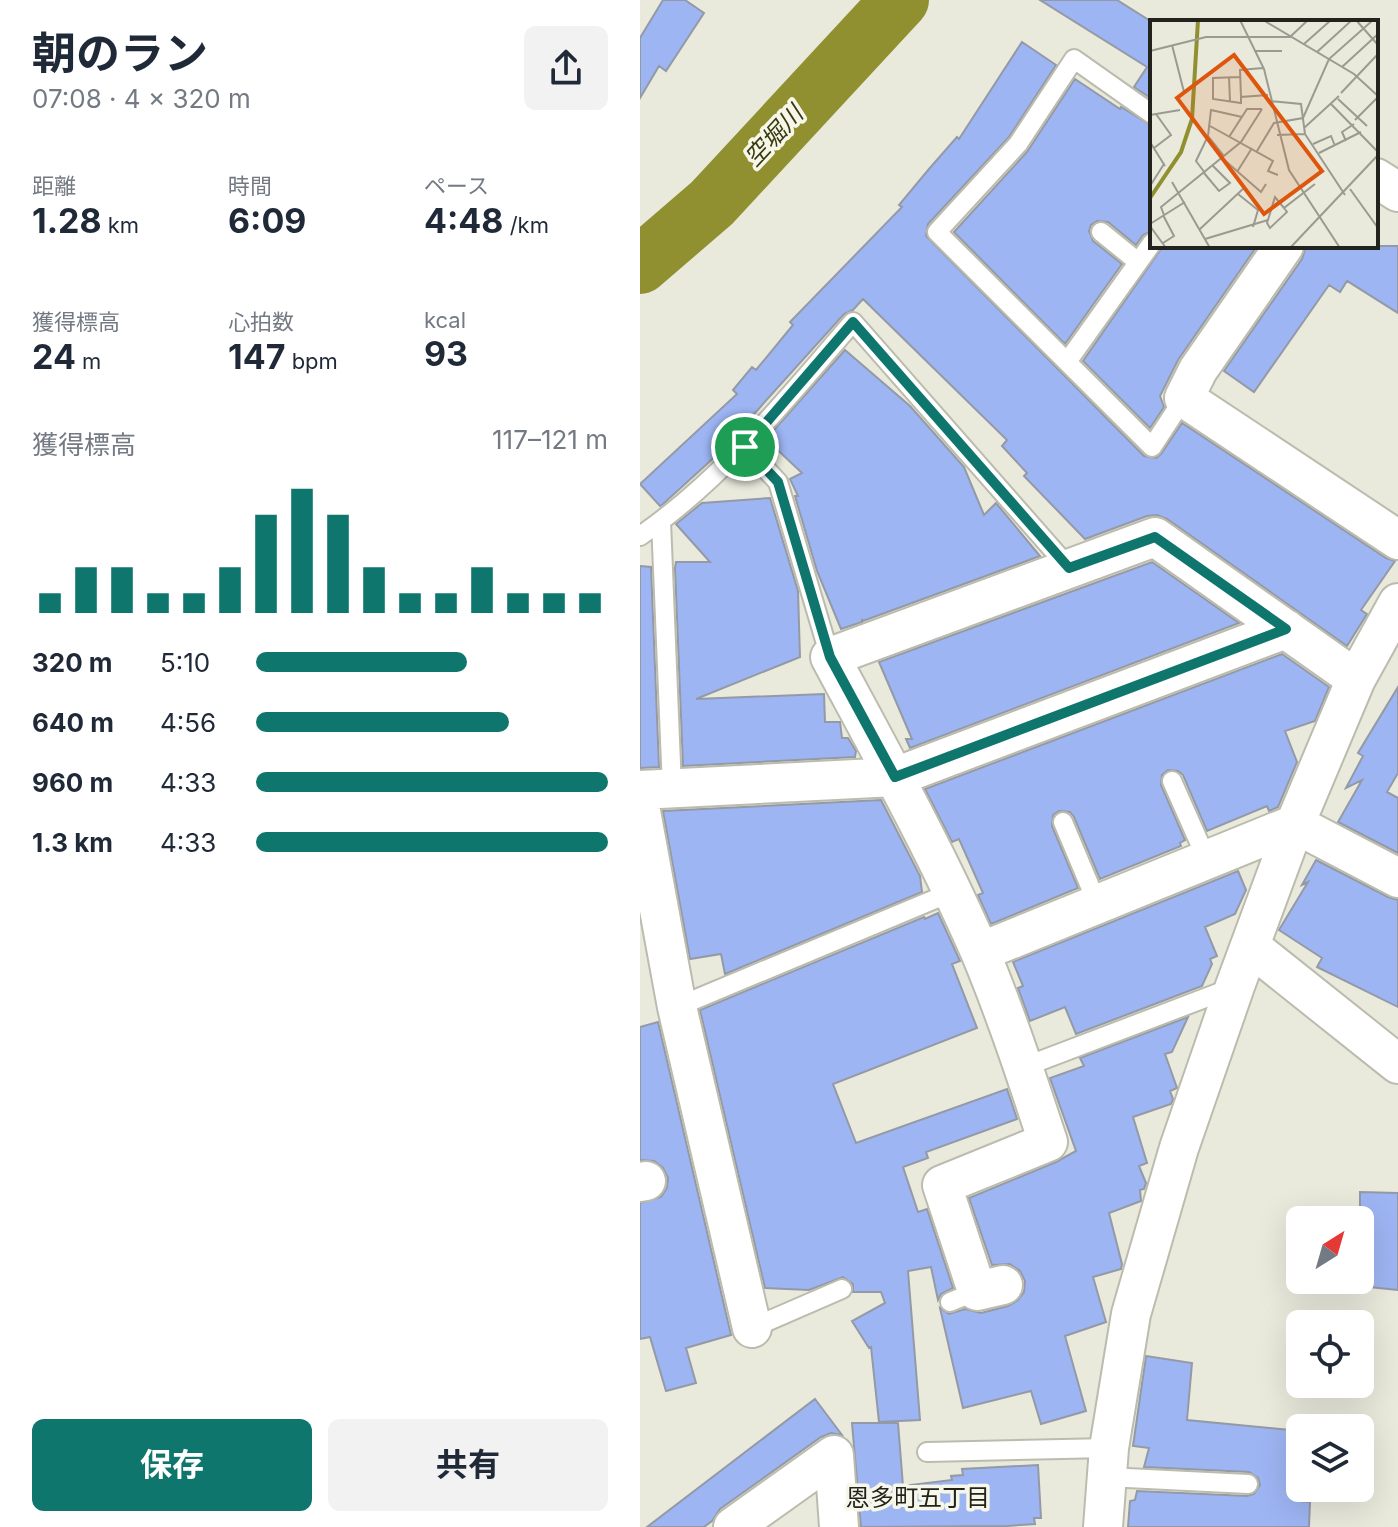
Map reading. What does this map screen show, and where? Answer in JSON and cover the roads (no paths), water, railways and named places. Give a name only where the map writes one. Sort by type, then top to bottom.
[{"type":"street","points":[[1283,248],[1198,370],[1184,398],[1398,540]]},
{"type":"street","points":[[977,1293],[929,1190],[1048,1142],[1024,1067],[980,952],[895,777],[830,657],[1155,537],[1356,679]]},
{"type":"street","points":[[1103,1527],[1108,1462],[1131,1314],[1179,1148],[1295,824],[1356,679],[1396,610]]},
{"type":"street","points":[[752,1328],[677,1007],[651,795],[895,777],[1286,629]]},
{"type":"street","points":[[980,952],[1295,824],[1398,878]]},
{"type":"street","points":[[1250,946],[1398,1064]]},
{"type":"street","points":[[733,1527],[834,1455],[839,1527]]},
{"type":"lane","points":[[1150,113],[1074,59],[1018,144],[937,232],[1152,447],[1184,398]]},
{"type":"lane","points":[[1101,232],[1138,262]]},
{"type":"lane","points":[[1067,362],[1150,246]]},
{"type":"lane","points":[[640,536],[745,447],[853,322],[1069,568]]},
{"type":"lane","points":[[745,447],[778,482],[830,657]]},
{"type":"lane","points":[[651,795],[661,521]]},
{"type":"lane","points":[[1172,781],[1207,860]]},
{"type":"lane","points":[[1063,822],[1097,903]]},
{"type":"lane","points":[[677,1007],[952,892]]},
{"type":"lane","points":[[1024,1067],[1235,986]]},
{"type":"lane","points":[[752,1328],[842,1289]]},
{"type":"lane","points":[[927,1452],[1108,1462],[1248,1484]]},
{"type":"waterway","name":"空堀川","points":[[640,265],[712,203],[900,0]]},
{"type":"district","name":"恩多町五丁目","points":[[918,1498]]}]
